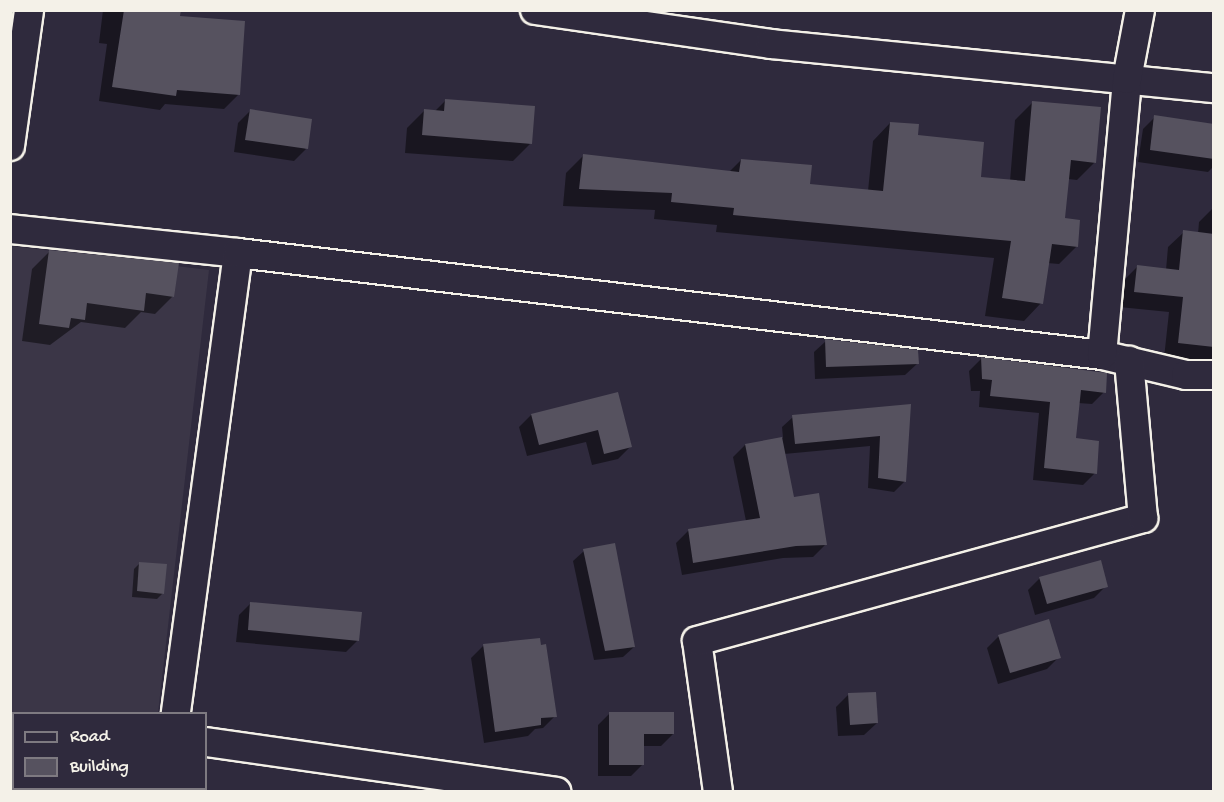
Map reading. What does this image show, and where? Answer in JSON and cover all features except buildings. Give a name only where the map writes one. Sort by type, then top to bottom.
[{"type":"street","points":[[10,146],[29,10]]},
{"type":"street","points":[[535,10],[771,44],[1214,88]]},
{"type":"street","points":[[718,792],[697,641],[1143,519],[1115,358],[1127,79],[1140,10]]},
{"type":"street","points":[[10,229],[238,253],[1115,358],[1186,375],[1214,375]]},
{"type":"street","points":[[176,712],[238,253]]},
{"type":"street","points":[[207,742],[556,792]]},
{"type":"shaded area","points":[[11,246],[209,270],[158,712],[12,712],[12,790],[150,791],[11,792]]}]
